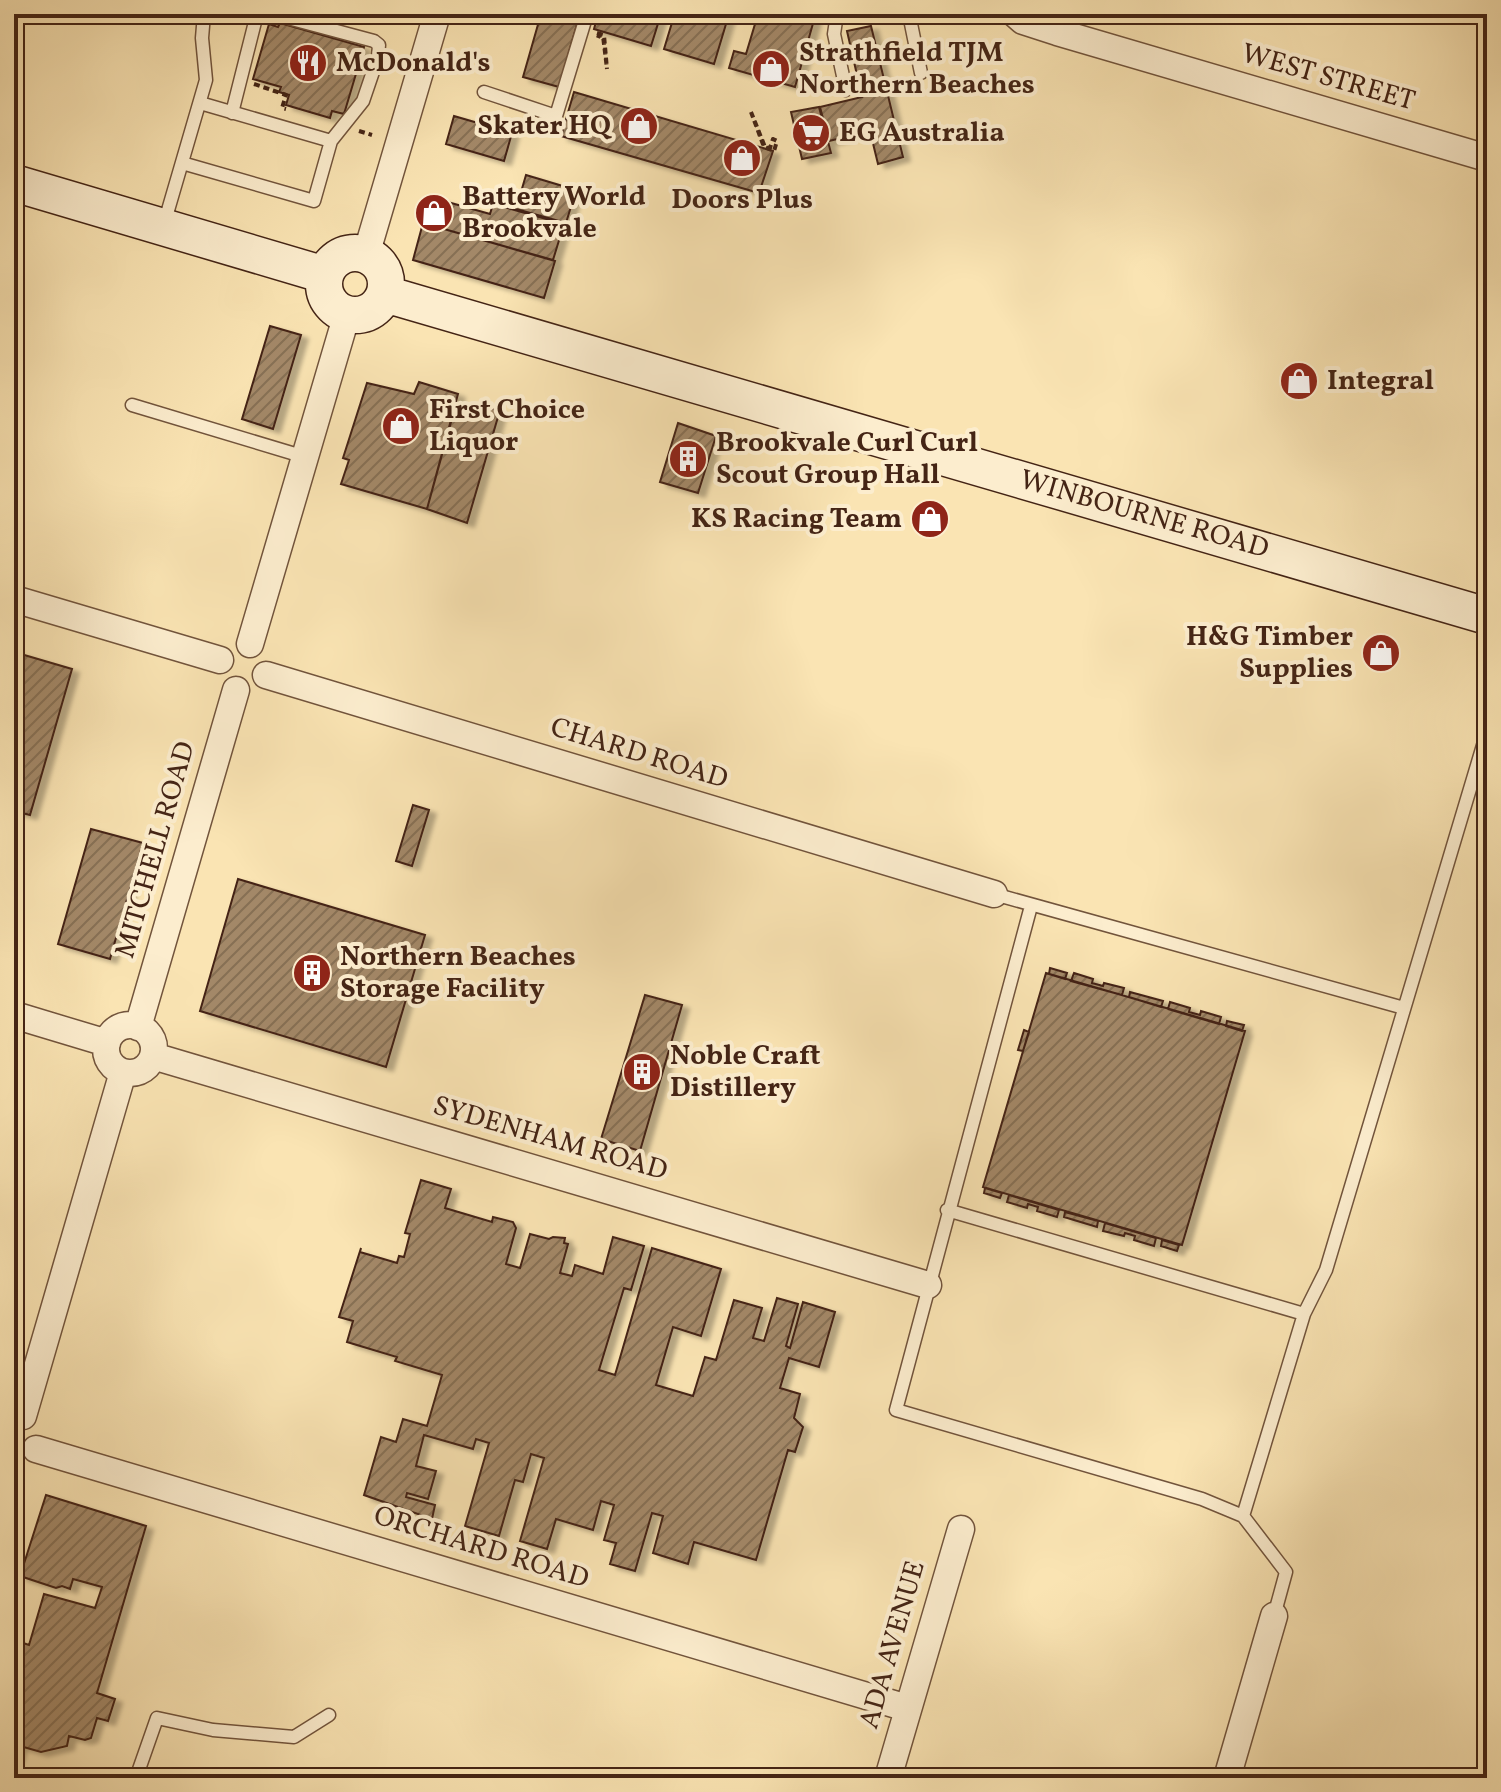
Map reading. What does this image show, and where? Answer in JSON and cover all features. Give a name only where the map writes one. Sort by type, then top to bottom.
[{"type":"main road","points":[[14,183],[325,275]]},
{"type":"main road","points":[[346,255],[366,255],[377,261],[384,271],[387,282],[385,294],[374,309],[356,315],[347,314],[331,303],[324,285],[325,275],[330,266],[346,255]]},
{"type":"main road","name":"WINBOURNE ROAD","points":[[385,294],[1487,616]]},
{"type":"street","points":[[366,255],[437,14]]},
{"type":"street","name":"WEST STREET","points":[[1015,14],[1023,21],[1057,32],[1487,158]]},
{"type":"street","points":[[250,644],[347,314]]},
{"type":"street","points":[[14,599],[220,660]]},
{"type":"street","points":[[250,644],[265,656],[266,675],[255,688],[236,690],[221,677],[220,660],[231,646],[250,644]]},
{"type":"street","name":"CHARD ROAD","points":[[266,675],[994,894]]},
{"type":"street","name":"MITCHELL ROAD","points":[[138,1027],[236,690]]},
{"type":"street","points":[[14,1015],[107,1043]]},
{"type":"street","points":[[138,1027],[152,1040],[153,1056],[142,1070],[123,1072],[109,1061],[107,1043],[118,1029],[138,1027]]},
{"type":"street","name":"SYDENHAM ROAD","points":[[153,1056],[928,1285]]},
{"type":"street","points":[[25,1454],[38,1443],[38,1429],[34,1423],[19,1415],[123,1072]]},
{"type":"street","name":"ORCHARD ROAD","points":[[25,1454],[907,1708]]},
{"type":"street","name":"ADA AVENUE","points":[[888,1778],[961,1529]]},
{"type":"street","points":[[1227,1778],[1274,1616]]},
{"type":"lane","points":[[164,227],[206,80],[202,38],[204,14]]},
{"type":"lane","points":[[202,38],[215,14]]},
{"type":"lane","points":[[232,113],[257,14]]},
{"type":"lane","points":[[182,163],[314,201],[331,141],[363,101],[379,45],[374,41],[273,14]]},
{"type":"lane","points":[[484,92],[556,116],[587,14]]},
{"type":"lane","points":[[837,14],[834,34],[846,90]]},
{"type":"lane","points":[[909,14],[921,73]]},
{"type":"lane","points":[[200,103],[331,141]]},
{"type":"lane","points":[[132,405],[305,457]]},
{"type":"lane","points":[[1243,1516],[1304,1314],[1326,1270],[1487,732]]},
{"type":"lane","points":[[994,894],[1404,1008]]},
{"type":"lane","points":[[1031,906],[947,1210],[896,1410],[1202,1499],[1243,1516],[1286,1572],[1274,1616]]},
{"type":"lane","points":[[947,1210],[1304,1314]]},
{"type":"lane","points":[[136,1778],[157,1718],[213,1730],[294,1737],[329,1715]]},
{"type":"path","points":[[597,34],[604,35],[607,69]]},
{"type":"path","points":[[241,77],[286,95],[282,108],[297,112]]},
{"type":"path","points":[[751,112],[756,124],[765,147],[770,148],[773,139],[777,141],[774,151],[764,147],[756,124]]},
{"type":"path","points":[[342,126],[372,135]]},
{"type":"building","points":[[541,14],[580,14],[559,87],[523,77]]},
{"type":"building","points":[[598,14],[661,14],[651,46],[594,29]]},
{"type":"building","points":[[686,14],[729,14],[714,64],[664,49],[674,16],[685,19]]},
{"type":"building","points":[[758,14],[810,14],[814,20],[795,87],[729,68],[734,51],[746,54]]},
{"type":"building","name":"McDonald's","points":[[280,23],[364,47],[344,114],[332,111],[330,118],[286,105],[289,95],[279,92],[281,87],[253,79],[269,24],[278,27]]},
{"type":"building","points":[[871,26],[903,157],[878,164],[870,131],[829,141],[820,107],[862,97],[847,31]]},
{"type":"building","points":[[574,92],[773,151],[759,193],[561,136]]},
{"type":"building","name":"EG Australia","points":[[819,107],[831,153],[802,159],[791,112]]},
{"type":"building","points":[[454,116],[512,133],[504,161],[446,144]]},
{"type":"building","points":[[526,175],[576,190],[566,223],[516,209]]},
{"type":"building","points":[[430,197],[490,214],[493,204],[564,224],[553,260],[423,223]]},
{"type":"building","points":[[423,223],[555,261],[544,298],[413,260]]},
{"type":"building","points":[[270,326],[301,335],[273,429],[242,419]]},
{"type":"building","name":"First Choice Liquor","points":[[419,382],[458,394],[427,509],[341,484],[349,460],[343,458],[367,383],[414,394]]},
{"type":"building","points":[[456,404],[500,410],[467,523],[427,509]]},
{"type":"building","name":"Brookvale Curl Curl Scout Group Hall","points":[[678,423],[716,436],[698,493],[660,482]]},
{"type":"building","points":[[14,652],[72,669],[30,815],[14,811]]},
{"type":"building","points":[[413,805],[429,810],[412,866],[396,861]]},
{"type":"building","points":[[91,829],[143,843],[110,959],[58,944]]},
{"type":"building","name":"Northern Beaches Storage Facility","points":[[238,879],[425,935],[386,1067],[200,1011]]},
{"type":"building","points":[[1050,968],[1067,973],[1065,979],[1049,974]]},
{"type":"building","points":[[1046,973],[1245,1031],[1182,1245],[983,1187]]},
{"type":"building","points":[[1074,973],[1093,979],[1092,983],[1124,988],[1122,995],[1071,981]]},
{"type":"building","points":[[1130,992],[1163,1001],[1161,1007],[1129,997]]},
{"type":"building","name":"Noble Craft Distillery","points":[[645,995],[682,1005],[640,1151],[601,1139]]},
{"type":"building","points":[[1170,1002],[1190,1008],[1189,1012],[1200,1015],[1201,1011],[1221,1017],[1219,1024],[1168,1009]]},
{"type":"building","points":[[1227,1021],[1244,1025],[1242,1031],[1226,1026]]},
{"type":"building","points":[[1024,1030],[1029,1032],[1023,1051],[1018,1050]]},
{"type":"building","points":[[421,1180],[451,1189],[445,1208],[492,1222],[493,1217],[513,1222],[516,1228],[506,1264],[520,1268],[530,1234],[549,1239],[565,1238],[564,1243],[568,1244],[560,1273],[572,1276],[575,1265],[603,1274],[613,1237],[644,1246],[631,1290],[624,1288],[599,1370],[615,1375],[652,1248],[721,1269],[701,1336],[673,1327],[656,1385],[693,1396],[705,1357],[716,1360],[734,1300],[762,1308],[753,1338],[764,1341],[777,1298],[798,1304],[786,1346],[790,1348],[803,1302],[835,1312],[819,1367],[789,1358],[780,1388],[800,1394],[794,1418],[803,1427],[795,1452],[788,1450],[756,1560],[694,1542],[688,1564],[653,1553],[663,1516],[652,1513],[635,1571],[610,1564],[616,1543],[604,1540],[614,1505],[601,1501],[593,1530],[556,1519],[547,1549],[520,1541],[544,1458],[531,1454],[523,1482],[515,1480],[499,1536],[465,1526],[489,1443],[476,1439],[473,1449],[424,1435],[416,1466],[436,1471],[428,1499],[407,1493],[406,1497],[435,1505],[432,1519],[364,1495],[381,1437],[396,1442],[403,1419],[427,1426],[442,1375],[347,1342],[353,1321],[339,1317],[361,1248],[360,1252],[397,1263],[399,1256],[404,1257],[410,1234],[405,1233]]},
{"type":"building","points":[[985,1188],[1002,1193],[1000,1198],[984,1193]]},
{"type":"building","points":[[1009,1195],[1059,1210],[1057,1217],[1037,1211],[1038,1207],[1028,1204],[1027,1208],[1007,1202]]},
{"type":"building","points":[[1065,1212],[1098,1221],[1097,1227],[1064,1217]]},
{"type":"building","points":[[1105,1223],[1156,1238],[1154,1246],[1134,1240],[1135,1236],[1125,1233],[1124,1236],[1103,1231]]},
{"type":"building","points":[[1162,1240],[1179,1245],[1177,1251],[1161,1246]]},
{"type":"building","points":[[46,1495],[146,1526],[97,1693],[115,1699],[108,1721],[97,1718],[91,1738],[85,1740],[69,1736],[67,1746],[41,1752],[20,1746],[14,1760],[14,1640],[29,1645],[44,1594],[95,1608],[102,1587],[73,1579],[70,1589],[62,1586],[56,1588],[20,1576]]},
{"type":"place","name":"McDonald's","points":[[308,63]]},
{"type":"place","name":"Strathfield TJM Northern Beaches","points":[[771,69]]},
{"type":"place","name":"Skater HQ","points":[[639,126]]},
{"type":"place","name":"EG Australia","points":[[811,133]]},
{"type":"place","name":"Doors Plus","points":[[742,158]]},
{"type":"place","name":"Battery World Brookvale","points":[[434,213]]},
{"type":"place","name":"Integral","points":[[1299,381]]},
{"type":"place","name":"First Choice Liquor","points":[[401,426]]},
{"type":"place","name":"Brookvale Curl Curl Scout Group Hall","points":[[688,459]]},
{"type":"place","name":"KS Racing Team","points":[[930,519]]},
{"type":"place","name":"H&G Timber Supplies","points":[[1381,653]]},
{"type":"place","name":"Northern Beaches Storage Facility","points":[[312,973]]},
{"type":"place","name":"Noble Craft Distillery","points":[[642,1072]]}]
